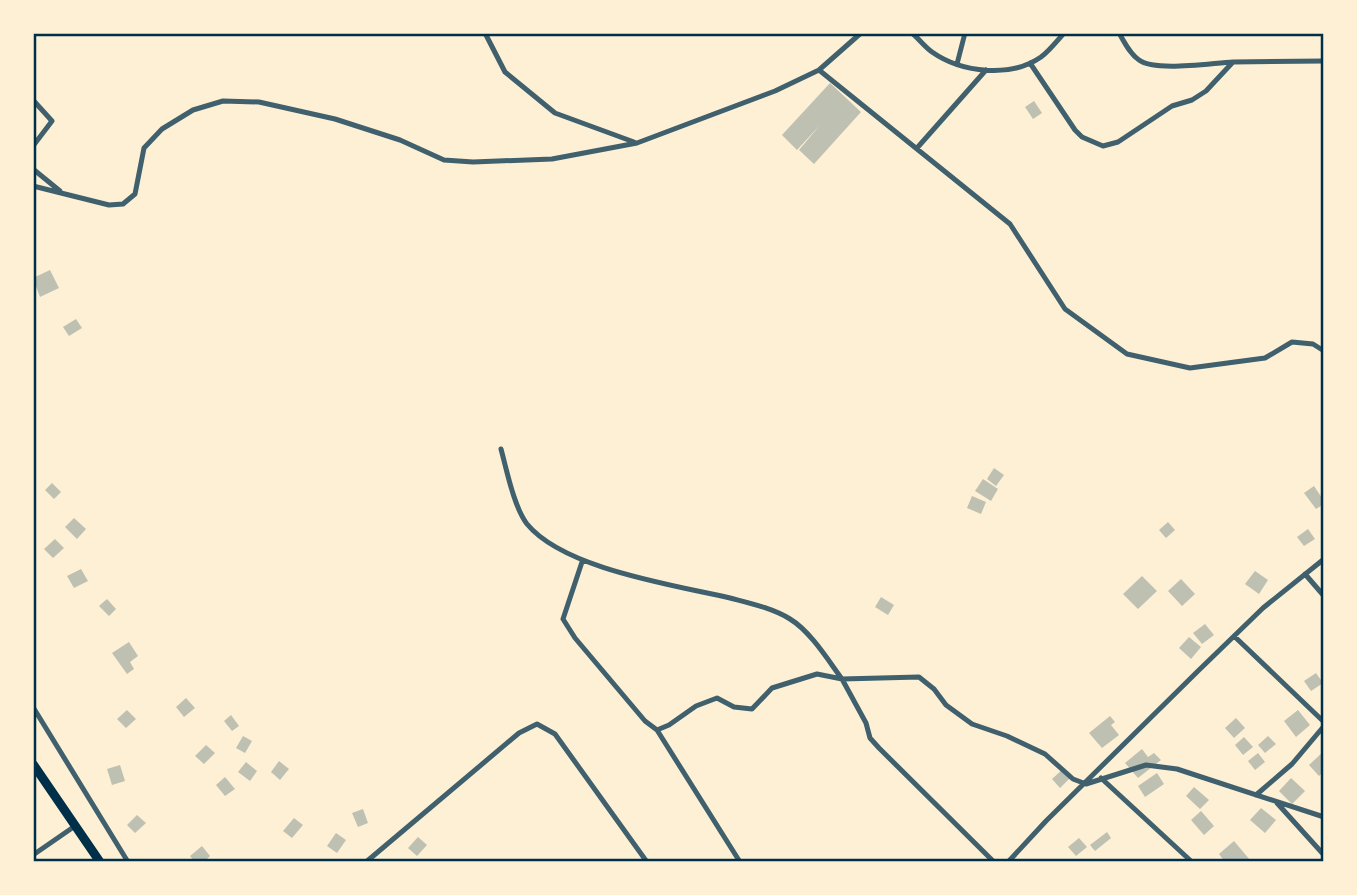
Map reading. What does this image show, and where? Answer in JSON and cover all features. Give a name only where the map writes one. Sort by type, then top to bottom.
[{"type":"highway","points":[[33,764],[100,862]]},
{"type":"street","points":[[485,33],[505,72],[555,113],[636,144]]},
{"type":"street","points":[[33,186],[109,205],[124,204],[135,194],[144,149],[162,129],[193,110],[223,101],[259,102],[335,119],[400,140],[444,160],[473,162],[552,159],[636,144],[775,91],[819,70],[861,33]]},
{"type":"street","points":[[912,33],[933,52],[957,64],[1006,71],[1042,56],[1064,33]]},
{"type":"street","points":[[957,64],[965,33]]},
{"type":"street","points":[[1119,33],[1132,54],[1141,62],[1154,66],[1324,61]]},
{"type":"street","points":[[1030,63],[1075,130],[1082,137],[1103,146],[1118,142],[1172,106],[1192,100],[1206,91],[1233,62]]},
{"type":"street","points":[[917,148],[986,69]]},
{"type":"street","points":[[819,70],[1010,224],[1065,309],[1127,354],[1190,368],[1265,358],[1292,342],[1313,344],[1324,351]]},
{"type":"street","points":[[33,100],[52,121],[33,146]]},
{"type":"street","points":[[33,169],[62,193]]},
{"type":"street","points":[[501,450],[521,513],[528,525],[546,540],[582,562],[755,604],[791,619],[817,645],[842,679],[866,723],[870,738],[994,862]]},
{"type":"street","points":[[1008,862],[1046,821],[1263,608],[1324,559]]},
{"type":"street","points":[[582,562],[563,619],[575,638],[645,721],[657,730],[740,862]]},
{"type":"street","points":[[1305,574],[1324,597]]},
{"type":"street","points":[[1234,636],[1324,724],[1292,764],[1256,795]]},
{"type":"street","points":[[657,730],[669,725],[696,705],[717,698],[734,707],[752,709],[772,688],[817,674],[842,679],[919,677],[934,688],[946,705],[972,724],[1007,736],[1045,754],[1073,779],[1086,784],[1146,765],[1177,769],[1324,817]]},
{"type":"street","points":[[33,707],[128,862]]},
{"type":"street","points":[[366,862],[519,733],[537,724],[555,734],[647,862]]},
{"type":"street","points":[[1096,774],[1192,862]]},
{"type":"street","points":[[1276,802],[1324,855]]},
{"type":"street","points":[[33,855],[75,826]]},
{"type":"building","points":[[830,83],[861,112],[814,164],[799,150],[820,125],[797,150],[782,135]]},
{"type":"building","points":[[1034,101],[1042,113],[1033,119],[1025,107]]},
{"type":"building","points":[[50,270],[59,288],[40,297],[33,278]]},
{"type":"building","points":[[76,319],[82,328],[69,336],[63,327]]},
{"type":"building","points":[[994,468],[1004,475],[996,486],[987,479]]},
{"type":"building","points":[[983,479],[998,489],[991,501],[975,491]]},
{"type":"building","points":[[52,483],[61,492],[54,499],[45,490]]},
{"type":"building","points":[[1314,486],[1324,501],[1324,504],[1316,509],[1304,493]]},
{"type":"building","points":[[972,496],[986,502],[981,514],[967,508]]},
{"type":"building","points":[[74,518],[86,529],[77,539],[65,527]]},
{"type":"building","points":[[1168,522],[1175,530],[1166,538],[1159,530]]},
{"type":"building","points":[[1308,529],[1315,539],[1304,546],[1297,537]]},
{"type":"building","points":[[55,539],[64,548],[53,558],[44,549]]},
{"type":"building","points":[[81,569],[88,581],[74,588],[67,576]]},
{"type":"building","points":[[1255,571],[1268,580],[1259,594],[1245,584]]},
{"type":"building","points":[[1142,576],[1157,591],[1138,609],[1123,594]]},
{"type":"building","points":[[1181,579],[1195,594],[1182,606],[1168,591]]},
{"type":"building","points":[[881,597],[894,605],[888,615],[875,607]]},
{"type":"building","points":[[107,599],[116,609],[109,616],[99,606]]},
{"type":"building","points":[[1205,624],[1214,635],[1202,644],[1193,633]]},
{"type":"building","points":[[1189,637],[1201,647],[1191,659],[1179,648]]},
{"type":"building","points":[[129,642],[138,656],[130,662],[134,669],[127,674],[112,653]]},
{"type":"building","points":[[1316,673],[1323,683],[1311,691],[1304,681]]},
{"type":"building","points":[[186,698],[195,708],[184,717],[176,707]]},
{"type":"building","points":[[127,710],[136,719],[126,728],[117,719]]},
{"type":"building","points":[[1298,710],[1310,725],[1296,737],[1284,721]]},
{"type":"building","points":[[231,715],[239,726],[232,731],[224,721]]},
{"type":"building","points":[[1110,716],[1115,722],[1111,725],[1119,735],[1102,748],[1089,733]]},
{"type":"building","points":[[1236,718],[1245,728],[1234,738],[1225,728]]},
{"type":"building","points":[[243,736],[252,741],[245,753],[236,748]]},
{"type":"building","points":[[1268,736],[1276,744],[1265,753],[1258,745]]},
{"type":"building","points":[[1244,737],[1253,747],[1243,755],[1235,745]]},
{"type":"building","points":[[206,745],[215,753],[204,764],[195,756]]},
{"type":"building","points":[[1142,749],[1148,757],[1154,753],[1161,760],[1138,778],[1125,763]]},
{"type":"building","points":[[1324,751],[1324,771],[1319,776],[1309,765]]},
{"type":"building","points":[[1258,753],[1265,762],[1255,770],[1248,761]]},
{"type":"building","points":[[279,761],[289,769],[280,780],[271,772]]},
{"type":"building","points":[[246,762],[257,771],[250,781],[238,772]]},
{"type":"building","points":[[120,765],[125,781],[112,785],[107,769]]},
{"type":"building","points":[[1063,769],[1071,777],[1060,788],[1052,779]]},
{"type":"building","points":[[1157,773],[1164,784],[1145,797],[1138,786]]},
{"type":"building","points":[[225,777],[235,789],[225,796],[216,785]]},
{"type":"building","points":[[1291,778],[1305,791],[1292,804],[1279,791]]},
{"type":"building","points":[[1194,787],[1209,800],[1200,809],[1186,796]]},
{"type":"building","points":[[1261,808],[1276,820],[1265,833],[1250,820]]},
{"type":"building","points":[[363,809],[368,823],[358,827],[352,813]]},
{"type":"building","points":[[1201,811],[1214,826],[1204,835],[1191,820]]},
{"type":"building","points":[[137,815],[146,823],[135,833],[127,825]]},
{"type":"building","points":[[294,818],[303,825],[292,838],[283,831]]},
{"type":"building","points":[[1107,832],[1111,838],[1095,851],[1090,845]]},
{"type":"building","points":[[336,833],[346,840],[337,853],[327,846]]},
{"type":"building","points":[[418,837],[427,845],[417,856],[408,848]]},
{"type":"building","points":[[1079,838],[1087,847],[1076,856],[1068,847]]},
{"type":"building","points":[[1234,841],[1250,860],[1225,862],[1219,854]]},
{"type":"building","points":[[202,846],[210,856],[204,862],[195,862],[190,856]]}]
